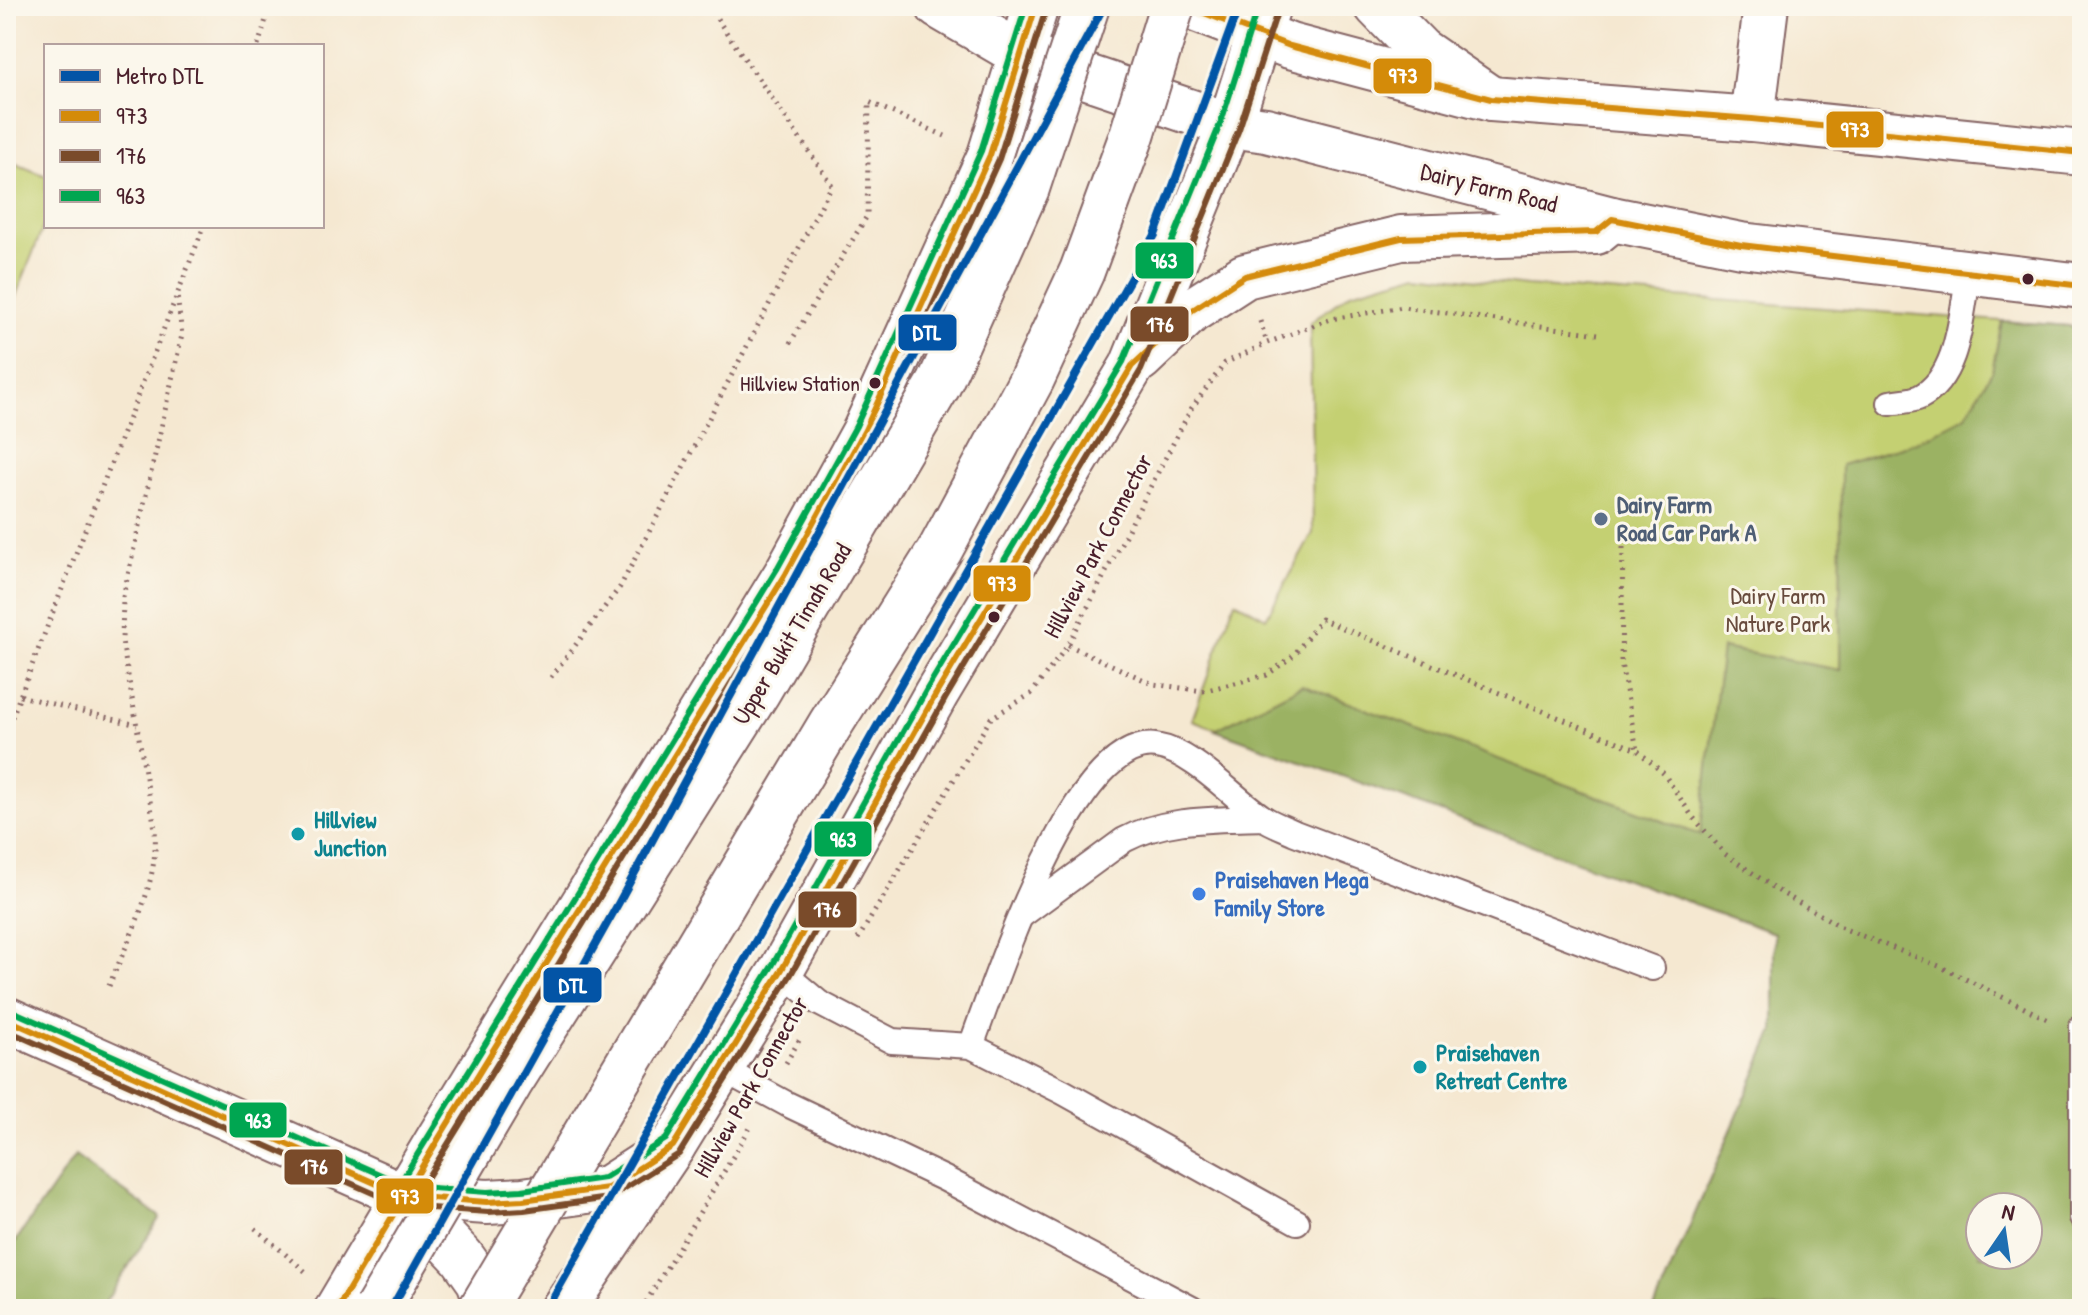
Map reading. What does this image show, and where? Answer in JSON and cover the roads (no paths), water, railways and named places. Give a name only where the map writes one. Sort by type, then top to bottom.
[{"type":"main road","name":"Dairy Farm Road","points":[[938,6],[1022,55],[1230,125],[1266,130],[1612,219],[1741,245],[2082,286]]},
{"type":"main road","points":[[337,1309],[786,574],[865,430],[990,155],[1036,6]]},
{"type":"main road","name":"Upper Bukit Timah Road","points":[[377,1309],[510,1083],[757,693],[939,384],[1027,188],[1087,6]]},
{"type":"main road","points":[[481,1309],[822,739],[940,550],[1032,379],[1082,271],[1132,135],[1172,6]]},
{"type":"main road","points":[[1186,6],[1264,20],[1290,46],[1491,99],[1752,119],[2082,153]]},
{"type":"main road","points":[[1377,6],[1420,50],[1491,99]]},
{"type":"main road","points":[[1752,119],[1766,6]]},
{"type":"main road","points":[[563,1309],[673,1146],[781,971],[936,694],[1132,366],[1230,125],[1264,20]]},
{"type":"main road","points":[[1132,366],[1191,311],[1245,276],[1401,238],[1596,232],[1612,219]]},
{"type":"main road","points":[[6,1019],[404,1196],[487,1202],[608,1188],[673,1146]]},
{"type":"main road","points":[[404,1196],[462,1257],[479,1281],[489,1309]]},
{"type":"lane","points":[[1890,403],[1919,398],[1935,385],[1947,369],[1954,350],[1969,273]]},
{"type":"lane","points":[[971,1046],[1020,916],[1066,820],[1107,767],[1129,750],[1143,746],[1173,751],[1263,818],[1295,833],[1652,968]]},
{"type":"lane","points":[[1020,916],[1124,840],[1140,832],[1188,821],[1263,818]]},
{"type":"lane","points":[[781,971],[819,1003],[892,1041],[971,1046],[1063,1092],[1297,1222]]},
{"type":"lane","points":[[2082,1029],[2082,1217]]},
{"type":"lane","points":[[720,1068],[945,1179],[1192,1309]]},
{"type":"metro line","name":"DTL","points":[[391,1309],[618,904],[1104,6]]},
{"type":"metro line","name":"DTL","points":[[547,1309],[1155,235],[1239,6]]},
{"type":"place","name":"Hillview Station","points":[[875,383]]},
{"type":"place","name":"Dairy Farm Road Car Park A","points":[[1601,519]]},
{"type":"place","name":"Hillview Junction","points":[[298,834]]},
{"type":"place","name":"Praisehaven Mega Family Store","points":[[1199,894]]},
{"type":"place","name":"Praisehaven Retreat Centre","points":[[1420,1067]]},
{"type":"park label","name":"Dairy Farm Nature Park","points":[[1778,610]]}]
